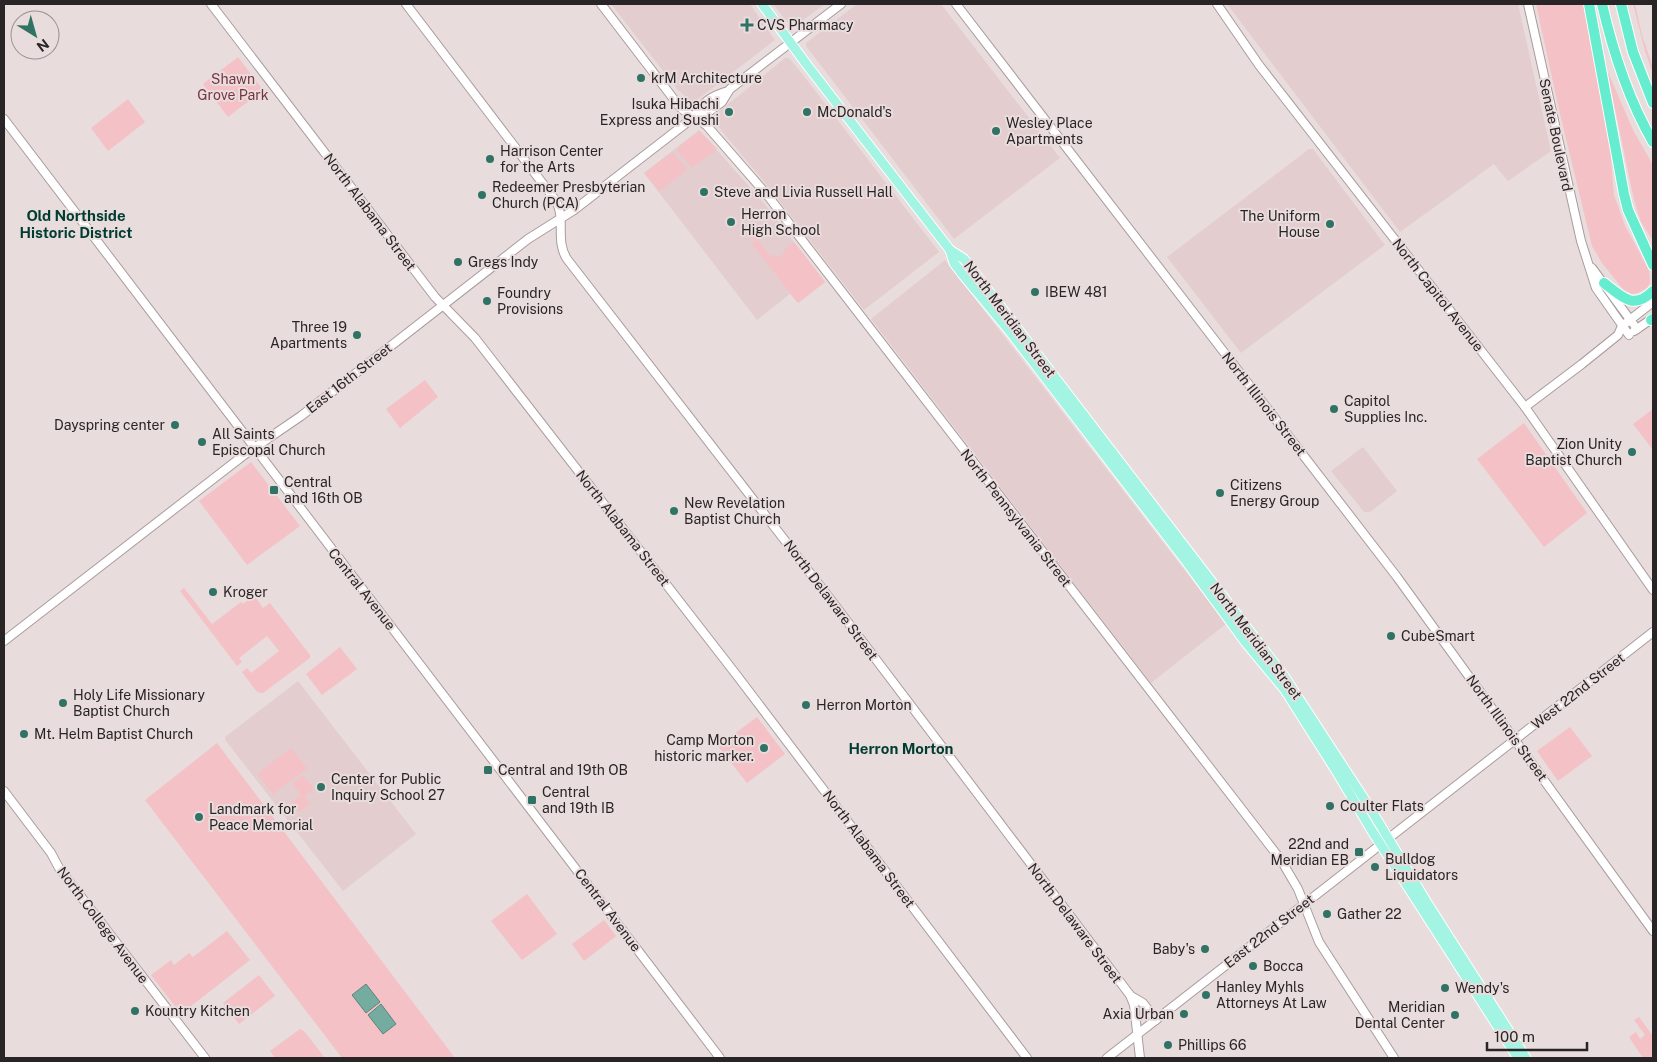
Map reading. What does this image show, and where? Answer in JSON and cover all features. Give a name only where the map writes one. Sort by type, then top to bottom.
[{"type":"highway","points":[[1590,4],[1624,194],[1636,229],[1653,265]]},
{"type":"highway","points":[[1602,4],[1614,52],[1624,80],[1638,114],[1653,142]]},
{"type":"highway","points":[[1621,4],[1634,52],[1653,103]]},
{"type":"highway","points":[[1636,229],[1653,251]]},
{"type":"highway","points":[[1604,283],[1632,301],[1642,300],[1653,292]]},
{"type":"main road","name":"North Alabama Street","points":[[211,4],[443,306],[475,338],[654,568],[1027,1058]]},
{"type":"main road","name":"North Delaware Street","points":[[406,4],[559,206],[561,244],[567,259],[831,600],[1130,995],[1134,1005],[1140,1058]]},
{"type":"main road","name":"North Pennsylvania Street","points":[[601,4],[679,106],[686,113],[707,126],[768,196],[1281,860],[1292,878],[1325,952],[1394,1058]]},
{"type":"main road","name":"North Meridian Street","points":[[762,4],[950,250],[954,263],[963,275],[1005,326],[1186,561],[1246,643],[1285,690],[1526,1058]]},
{"type":"main road","name":"East 16th Street","points":[[4,641],[254,448],[301,416],[528,239],[630,168],[694,117],[707,113],[722,102],[728,90],[841,4]]},
{"type":"main road","name":"North Capitol Avenue","points":[[1217,4],[1259,65],[1525,407],[1653,590]]},
{"type":"main road","name":"Senate Boulevard","points":[[1528,4],[1581,242],[1596,288],[1629,335]]},
{"type":"main road","name":"North Illinois Street","points":[[956,5],[1374,546],[1653,931]]},
{"type":"main road","name":"Central Avenue","points":[[4,119],[720,1058]]},
{"type":"main road","name":"Senate Boulevard","points":[[1589,264],[1637,329]]},
{"type":"main road","points":[[1525,407],[1618,336],[1622,326],[1653,302]]},
{"type":"main road","points":[[1618,336],[1629,335],[1652,319]]},
{"type":"main road","name":"West 22nd Street","points":[[1384,842],[1653,632]]},
{"type":"main road","name":"North College Avenue","points":[[4,791],[51,853],[59,868],[205,1058]]},
{"type":"main road","name":"North Meridian Street","points":[[1384,842],[1518,1058]]},
{"type":"main road","name":"East 22nd Street","points":[[1107,1058],[1384,842]]},
{"type":"main road","points":[[1130,995],[1143,1003],[1156,1020]]},
{"type":"shaded area","points":[[611,4],[750,4],[775,40],[693,103],[678,90]]},
{"type":"shaded area","points":[[773,4],[825,4],[792,28]]},
{"type":"shaded area","points":[[857,4],[941,4],[1060,158],[954,239],[806,46],[806,43]]},
{"type":"shaded area","points":[[1227,4],[1518,4],[1551,151],[1508,181],[1494,164],[1400,232]]},
{"type":"shaded area","points":[[785,58],[790,59],[803,75],[939,252],[864,310],[770,189],[711,118]]},
{"type":"shaded area","name":"Herron High School","points":[[699,130],[764,203],[825,282],[798,303],[790,294],[757,320],[644,173]]},
{"type":"shaded area","points":[[1309,149],[1313,149],[1385,245],[1241,353],[1167,257]]},
{"type":"shaded area","points":[[945,260],[1226,624],[1151,683],[871,319]]},
{"type":"shaded area","points":[[1363,447],[1397,491],[1370,512],[1364,512],[1331,471]]},
{"type":"shaded area","name":"Center for Public Inquiry School 27","points":[[298,681],[416,834],[343,891],[226,741],[225,737]]},
{"type":"shaded area","points":[[366,984],[380,1002],[366,1013],[352,995]]},
{"type":"shaded area","points":[[381,1004],[396,1024],[383,1034],[368,1015]]},
{"type":"green space","points":[[1536,4],[1585,4],[1609,133],[1614,195],[1625,226],[1649,270],[1650,282],[1647,288],[1638,293],[1632,294],[1623,289],[1602,263],[1592,246]]},
{"type":"green space","points":[[1633,4],[1635,4],[1653,74],[1645,51]]},
{"type":"green space","name":"Shawn Grove Park","points":[[238,57],[263,90],[228,117],[203,84]]},
{"type":"green space","points":[[1607,70],[1634,132],[1653,165],[1653,241],[1641,222],[1634,200]]},
{"type":"green space","points":[[128,99],[145,122],[108,151],[91,128]]},
{"type":"green space","points":[[700,131],[717,149],[692,168],[677,150],[678,147]]},
{"type":"green space","points":[[671,153],[674,153],[687,170],[659,191],[644,173]]},
{"type":"green space","points":[[756,231],[760,235],[756,238],[771,257],[775,254],[777,258],[794,242],[825,282],[798,303],[752,244],[755,241],[750,235]]},
{"type":"green space","points":[[425,380],[438,397],[400,428],[386,409]]},
{"type":"green space","points":[[1653,409],[1653,450],[1633,424]]},
{"type":"green space","points":[[1524,423],[1587,513],[1544,547],[1477,459]]},
{"type":"green space","points":[[251,462],[300,526],[247,565],[199,501]]},
{"type":"green space","points":[[184,588],[212,624],[241,602],[243,604],[254,595],[263,608],[270,603],[310,655],[310,658],[263,693],[257,692],[242,672],[247,668],[251,673],[279,651],[267,636],[239,658],[242,662],[237,666],[180,591]]},
{"type":"green space","points":[[340,647],[357,669],[322,695],[306,674]]},
{"type":"green space","points":[[757,717],[785,754],[747,783],[718,746]]},
{"type":"green space","points":[[1570,727],[1592,756],[1558,781],[1537,751]]},
{"type":"green space","points":[[217,743],[455,1058],[342,1058],[145,800]]},
{"type":"green space","points":[[291,748],[307,768],[273,794],[257,774]]},
{"type":"green space","points":[[303,775],[314,789],[305,796],[310,804],[299,812],[292,802],[301,795],[292,783]]},
{"type":"green space","points":[[527,894],[557,934],[522,960],[491,921]]},
{"type":"green space","points":[[604,920],[616,936],[584,961],[572,944]]},
{"type":"green space","points":[[227,931],[250,960],[181,1014],[151,975],[171,960],[174,965],[189,953],[193,957]]},
{"type":"green space","points":[[259,975],[275,996],[239,1024],[223,1003]]},
{"type":"green space","points":[[1639,1017],[1653,1036],[1653,1058],[1643,1058],[1629,1037],[1636,1032],[1640,1039],[1645,1035],[1634,1020]]},
{"type":"green space","points":[[300,1029],[304,1031],[325,1058],[275,1058],[270,1051]]},
{"type":"place","name":"CVS Pharmacy","points":[[747,25]]},
{"type":"place","name":"krM Architecture","points":[[641,78]]},
{"type":"place","name":"Isuka Hibachi Express and Sushi","points":[[729,112]]},
{"type":"place","name":"McDonald's","points":[[807,112]]},
{"type":"place","name":"Wesley Place Apartments","points":[[996,131]]},
{"type":"place","name":"Harrison Center for the Arts","points":[[490,159]]},
{"type":"place","name":"Steve and Livia Russell Hall","points":[[704,192]]},
{"type":"place","name":"Redeemer Presbyterian Church (PCA)","points":[[482,195]]},
{"type":"place","name":"Herron High School","points":[[731,222]]},
{"type":"place","name":"The Uniform House","points":[[1330,224]]},
{"type":"place","name":"Gregs Indy","points":[[458,262]]},
{"type":"place","name":"IBEW 481","points":[[1035,292]]},
{"type":"place","name":"Foundry Provisions","points":[[487,301]]},
{"type":"place","name":"Three 19 Apartments","points":[[357,335]]},
{"type":"place","name":"Capitol Supplies Inc.","points":[[1334,409]]},
{"type":"place","name":"Dayspring center","points":[[175,425]]},
{"type":"place","name":"All Saints Episcopal Church","points":[[202,442]]},
{"type":"place","name":"Zion Unity Baptist Church","points":[[1632,452]]},
{"type":"place","name":"Central and 16th OB","points":[[274,490]]},
{"type":"place","name":"Citizens Energy Group","points":[[1220,493]]},
{"type":"place","name":"New Revelation Baptist Church","points":[[674,511]]},
{"type":"place","name":"Kroger","points":[[213,592]]},
{"type":"place","name":"CubeSmart","points":[[1391,636]]},
{"type":"place","name":"Holy Life Missionary Baptist Church","points":[[63,703]]},
{"type":"place","name":"Herron Morton","points":[[806,705]]},
{"type":"place","name":"Mt. Helm Baptist Church","points":[[24,734]]},
{"type":"place","name":"Camp Morton historic marker.","points":[[764,748]]},
{"type":"place","name":"Central and 19th OB","points":[[488,770]]},
{"type":"place","name":"Center for Public Inquiry School 27","points":[[321,787]]},
{"type":"place","name":"Central and 19th IB","points":[[532,800]]},
{"type":"place","name":"Coulter Flats","points":[[1330,806]]},
{"type":"place","name":"Landmark for Peace Memorial","points":[[199,817]]},
{"type":"place","name":"22nd and Meridian EB","points":[[1359,852]]},
{"type":"place","name":"Bulldog Liquidators","points":[[1375,867]]},
{"type":"place","name":"Gather 22","points":[[1327,914]]},
{"type":"place","name":"Baby's","points":[[1205,949]]},
{"type":"place","name":"Bocca","points":[[1253,966]]},
{"type":"place","name":"Wendy's","points":[[1445,988]]},
{"type":"place","name":"Hanley Myhls Attorneys At Law","points":[[1206,995]]},
{"type":"place","name":"Kountry Kitchen","points":[[135,1011]]},
{"type":"place","name":"Axia Urban","points":[[1184,1014]]},
{"type":"place","name":"Meridian Dental Center","points":[[1455,1015]]},
{"type":"place","name":"Phillips 66","points":[[1168,1045]]},
{"type":"district","name":"Old Northside Historic District","points":[[76,224]]},
{"type":"district","name":"Herron Morton","points":[[901,748]]}]
